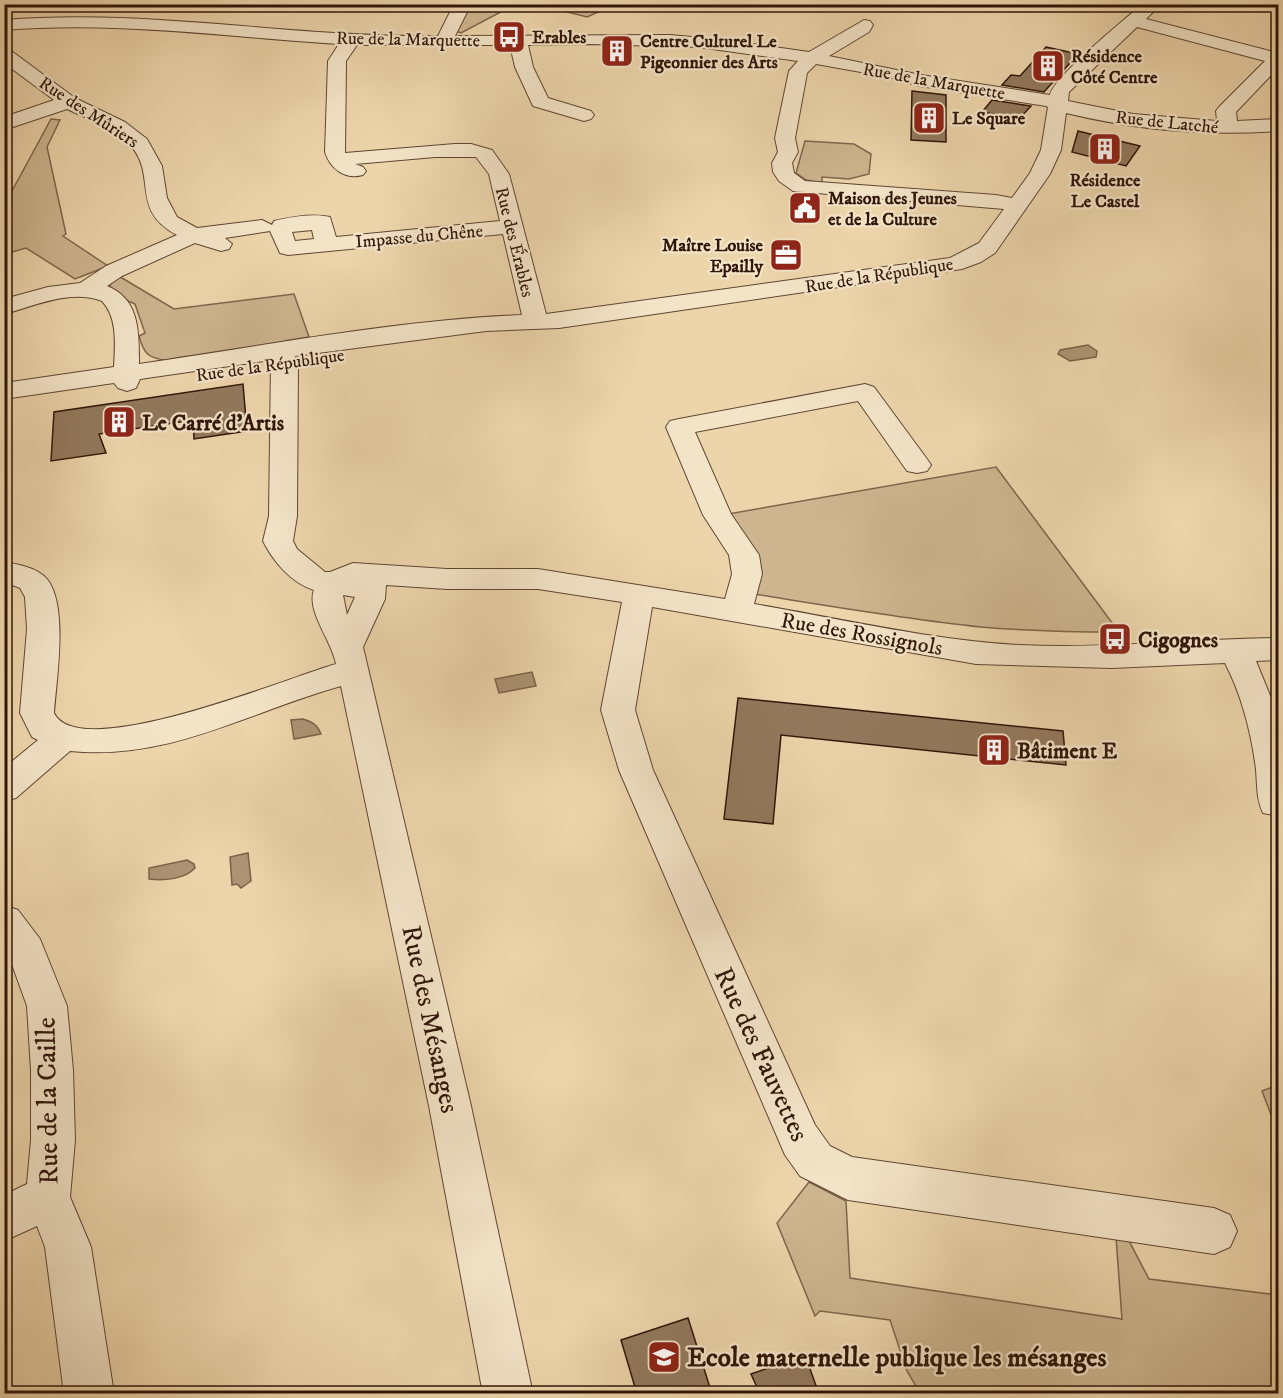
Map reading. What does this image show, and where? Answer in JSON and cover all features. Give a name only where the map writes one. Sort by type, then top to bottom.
[{"type":"street","points":[[102,21],[115,4]]},
{"type":"street","points":[[444,41],[463,4]]},
{"type":"street","name":"Rue de la République","points":[[4,392],[127,374],[159,381],[283,357],[490,334],[536,323],[954,264],[973,257],[987,248],[1009,220],[1046,163],[1051,150],[1056,104],[1060,91],[1070,79],[1153,4]]},
{"type":"street","name":"Rue de la Marquette","points":[[6,27],[102,21],[351,40],[671,40],[811,59],[1050,101],[1056,104]]},
{"type":"street","points":[[1134,21],[1278,58],[1227,111],[1227,122],[1232,128]]},
{"type":"street","name":"Rue de la Marquette","points":[[811,59],[863,28],[864,25]]},
{"type":"street","name":"Rue des Érables","points":[[351,40],[337,61],[337,160],[349,171],[368,172],[493,162],[499,174],[536,323]]},
{"type":"street","points":[[518,40],[524,67],[540,102],[584,115]]},
{"type":"street","name":"Rue des Mûriers","points":[[4,54],[68,102],[118,126],[140,143],[152,166],[156,198],[164,216],[169,222],[194,235],[221,244]]},
{"type":"street","points":[[811,59],[798,71],[785,138],[788,152],[781,163],[783,174],[788,181],[800,187],[996,201],[1016,206]]},
{"type":"street","points":[[4,124],[68,102]]},
{"type":"street","name":"Rue de Latché","points":[[1056,104],[1084,112],[1163,125],[1232,128],[1278,125]]},
{"type":"street","points":[[4,307],[51,293],[88,288],[114,271],[194,235],[262,227]]},
{"type":"street","name":"Impasse du Chêne","points":[[326,244],[512,227]]},
{"type":"street","points":[[88,288],[114,299],[120,306],[129,359],[127,374]]},
{"type":"street","points":[[4,572],[19,574],[37,586],[43,603],[37,713],[44,728],[63,738],[84,742],[115,741],[180,728],[313,681],[351,659],[355,626],[373,595],[353,582],[316,580],[285,555],[278,541],[283,516],[283,357]]},
{"type":"street","name":"Rue de la République","points":[[4,403],[127,374]]},
{"type":"street","points":[[737,612],[747,574],[744,555],[717,514],[679,427],[865,392],[917,465]]},
{"type":"street","name":"Rue des Rossignols","points":[[353,582],[538,579],[639,594],[902,641],[1022,656],[1112,657],[1278,648]]},
{"type":"street","name":"Rue des Mésanges","points":[[353,582],[328,593],[328,601],[351,659],[447,1095],[508,1394]]},
{"type":"street","name":"Rue des Fauvettes","points":[[639,594],[618,710],[636,770],[800,1140],[815,1161],[848,1178],[1214,1231]]},
{"type":"street","points":[[1235,651],[1266,689],[1276,782],[1276,803]]},
{"type":"street","points":[[4,788],[63,738]]},
{"type":"street","name":"Rue de la Caille","points":[[4,921],[26,951],[47,1006],[52,1070],[53,1140],[48,1197],[68,1247],[89,1394]]},
{"type":"street","points":[[4,1219],[48,1197]]},
{"type":"shaded area","points":[[469,5],[514,5],[461,33],[456,31]]},
{"type":"shaded area","points":[[540,5],[614,5],[587,17]]},
{"type":"shaded area","points":[[51,119],[60,120],[47,147],[66,234],[63,236],[108,266],[75,279],[26,248],[5,254],[5,204]]},
{"type":"shaded area","points":[[805,141],[854,144],[871,154],[869,174],[849,179],[822,177],[822,183],[806,180],[796,173]]},
{"type":"shaded area","points":[[117,275],[174,309],[294,294],[309,337],[285,341],[284,344],[168,361],[156,358],[145,351],[141,342],[139,336],[145,333],[135,304],[110,287]]},
{"type":"shaded area","points":[[1088,345],[1097,351],[1096,357],[1070,361],[1058,354],[1060,350]]},
{"type":"shaded area","points":[[996,467],[1119,632],[981,627],[754,594],[728,514]]},
{"type":"shaded area","points":[[532,672],[536,686],[499,693],[495,679]]},
{"type":"shaded area","points":[[303,719],[314,724],[321,734],[294,739],[291,720]]},
{"type":"shaded area","points":[[248,853],[251,881],[241,888],[237,884],[232,885],[230,857]]},
{"type":"shaded area","points":[[187,860],[194,864],[195,868],[186,875],[162,880],[149,879],[149,868]]},
{"type":"shaded area","points":[[1278,1085],[1278,1133],[1262,1091]]},
{"type":"shaded area","points":[[809,1182],[846,1201],[850,1278],[1122,1319],[1116,1237],[1129,1241],[1149,1279],[1278,1295],[1278,1385],[1265,1394],[920,1393],[907,1371],[890,1320],[820,1311],[815,1316],[777,1223]]},
{"type":"building","name":"Résidence Côté Centre","points":[[1046,47],[1078,54],[1044,92],[1002,85],[1011,75],[1020,76]]},
{"type":"building","points":[[912,91],[946,95],[946,142],[911,140]]},
{"type":"building","points":[[992,100],[1031,106],[1019,119],[982,112]]},
{"type":"building","name":"Résidence Le Castel","points":[[1078,131],[1140,146],[1126,166],[1072,152]]},
{"type":"building","name":"Le Carré d'Artis","points":[[243,384],[247,431],[194,439],[193,420],[99,434],[106,453],[51,461],[54,412]]},
{"type":"building","name":"Bâtiment E","points":[[738,698],[1063,731],[1066,765],[781,735],[773,824],[724,819]]},
{"type":"building","name":"Ecole maternelle publique les mésanges","points":[[688,1318],[712,1394],[637,1394],[621,1340]]},
{"type":"building","name":"Ecole maternelle publique les mésanges","points":[[805,1355],[819,1394],[760,1394],[751,1374]]},
{"type":"place","name":"Erables","points":[[509,37]]},
{"type":"place","name":"Centre Culturel Le Pigeonnier des Arts","points":[[617,51]]},
{"type":"place","name":"Résidence Côté Centre","points":[[1048,66]]},
{"type":"place","name":"Le Square","points":[[929,118]]},
{"type":"place","name":"Résidence Le Castel","points":[[1105,149]]},
{"type":"place","name":"Maison des Jeunes et de la Culture","points":[[805,208]]},
{"type":"place","name":"Maître Louise Epailly","points":[[786,255]]},
{"type":"place","name":"Le Carré d'Artis","points":[[119,422]]},
{"type":"place","name":"Cigognes","points":[[1115,639]]},
{"type":"place","name":"Bâtiment E","points":[[994,750]]},
{"type":"place","name":"Ecole maternelle publique les mésanges","points":[[664,1357]]}]
